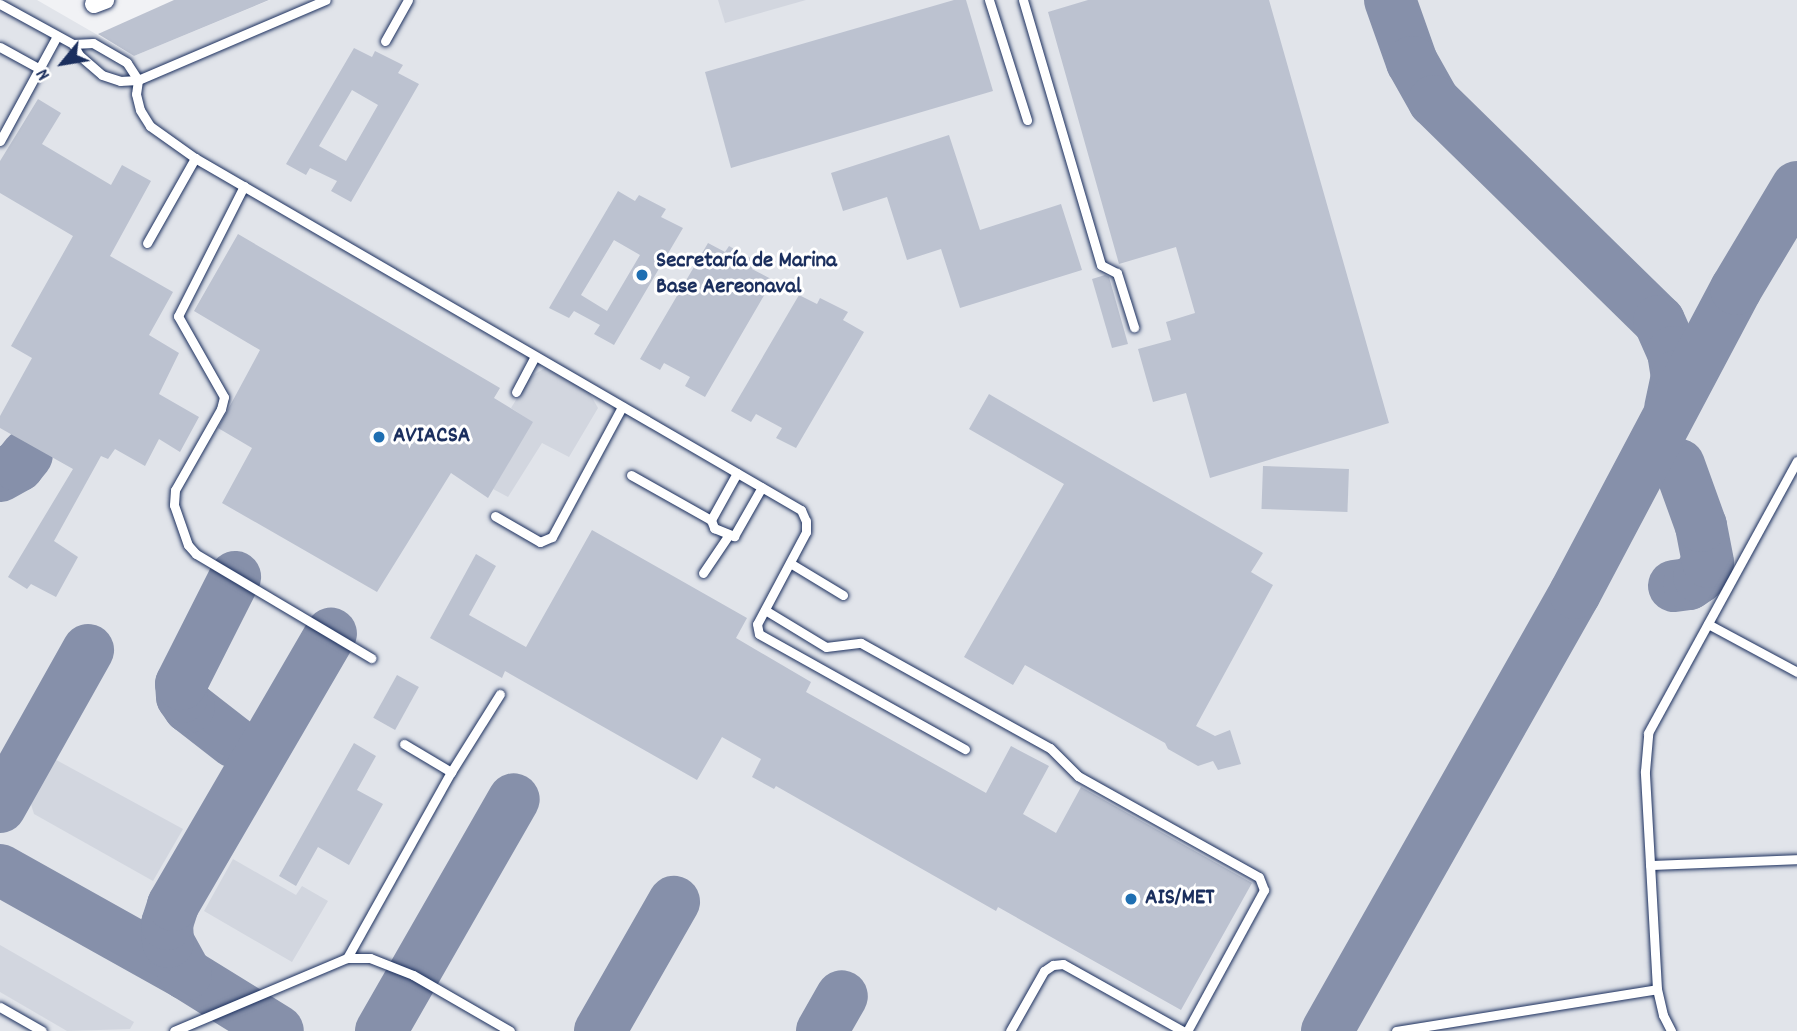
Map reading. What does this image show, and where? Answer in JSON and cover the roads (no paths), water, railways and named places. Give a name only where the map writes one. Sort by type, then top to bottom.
[{"type":"lane","points":[[73,44],[79,55],[102,75],[120,81],[138,80],[326,0]]},
{"type":"lane","points":[[386,41],[408,0]]},
{"type":"lane","points":[[989,0],[1027,120]]},
{"type":"lane","points":[[1023,0],[1101,265],[1117,273],[1134,327]]},
{"type":"lane","points":[[0,4],[73,44],[93,43],[127,64],[138,80],[136,94],[140,110],[150,126],[195,158],[801,510],[806,521],[806,532],[757,624],[759,634],[965,749]]},
{"type":"lane","points":[[0,141],[57,36]]},
{"type":"lane","points":[[0,47],[40,69]]},
{"type":"lane","points":[[147,243],[195,158]]},
{"type":"lane","points":[[244,186],[178,316],[224,397],[221,409],[175,490],[174,505],[188,545],[197,554],[371,658]]},
{"type":"lane","points":[[516,392],[535,357]]},
{"type":"lane","points":[[495,516],[540,542],[552,537],[622,407]]},
{"type":"lane","points":[[1671,1031],[1663,1015],[1657,989],[1644,751],[1648,733],[1797,461]]},
{"type":"lane","points":[[711,520],[737,472]]},
{"type":"lane","points":[[631,475],[711,520],[714,528],[728,536],[734,536],[738,532],[762,487]]},
{"type":"lane","points":[[703,573],[728,536]]},
{"type":"lane","points":[[790,563],[843,594]]},
{"type":"lane","points":[[765,610],[826,647],[861,643],[1050,748],[1078,776],[1259,877],[1264,890],[1185,1031],[1062,964],[1053,965],[1044,971],[1010,1031]]},
{"type":"lane","points":[[1708,624],[1797,672]]},
{"type":"lane","points":[[347,958],[451,772],[500,694]]},
{"type":"lane","points":[[404,744],[451,772]]},
{"type":"lane","points":[[1650,865],[1797,859]]},
{"type":"lane","points":[[174,1031],[347,958],[370,958],[413,975],[510,1031]]},
{"type":"lane","points":[[1396,1031],[1657,989]]},
{"type":"lane","points":[[0,1007],[42,1031]]},
{"type":"place","name":"Secretaría de Marina Base Aereonaval","points":[[642,275]]},
{"type":"place","name":"AVIACSA","points":[[379,437]]},
{"type":"place","name":"AIS/MET","points":[[1131,899]]}]
